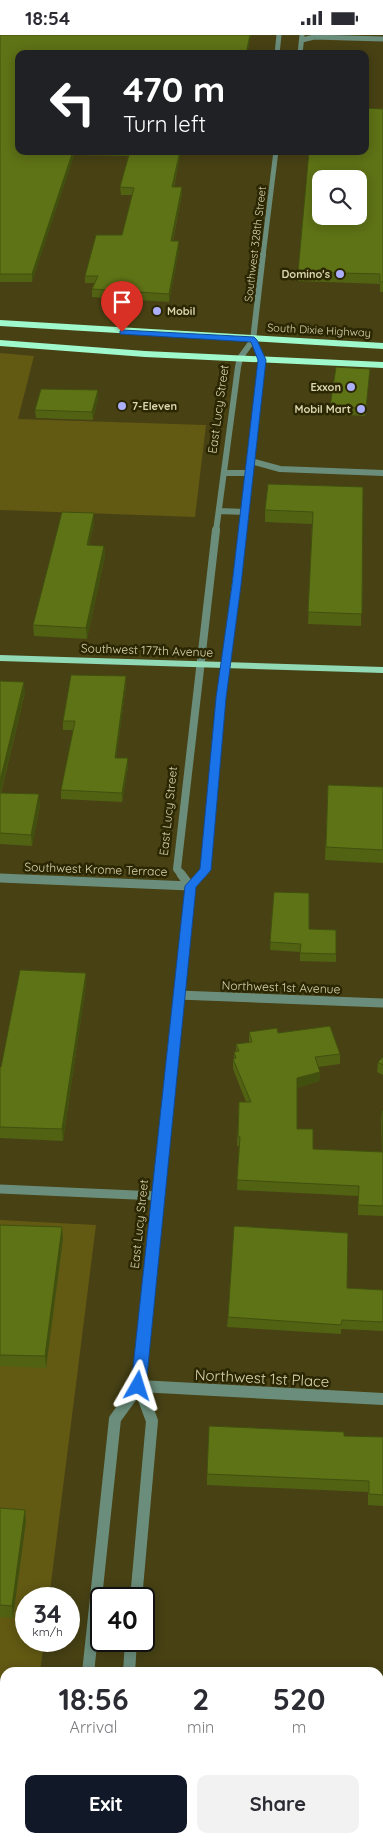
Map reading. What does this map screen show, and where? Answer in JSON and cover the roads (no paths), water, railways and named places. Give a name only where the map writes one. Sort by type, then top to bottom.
[{"type":"highway","name":"South Dixie Highway","points":[[0,323],[254,340],[383,346]]},
{"type":"highway","points":[[0,343],[240,359],[383,365]]},
{"type":"main road","name":"Southwest 177th Avenue","points":[[0,658],[383,670]]},
{"type":"street","points":[[278,50],[280,35]]},
{"type":"street","points":[[302,38],[313,43],[383,39]]},
{"type":"street","points":[[364,41],[383,44]]},
{"type":"street","name":"Southwest 328th Street","points":[[254,340],[276,155]]},
{"type":"street","points":[[190,886],[206,870],[214,763],[262,360],[254,340]]},
{"type":"street","name":"East Lucy Street","points":[[137,1587],[152,1421],[138,1386],[190,886],[177,869],[201,665],[202,631],[240,359],[254,340]]},
{"type":"street","points":[[251,461],[280,469],[383,473]]},
{"type":"street","points":[[224,473],[249,473]]},
{"type":"street","points":[[219,511],[244,512]]},
{"type":"street","name":"Southwest Krome Terrace","points":[[0,878],[190,886]]},
{"type":"street","name":"Northwest 1st Avenue","points":[[178,995],[383,1003]]},
{"type":"street","points":[[0,1189],[157,1196]]},
{"type":"street","name":"East Lucy Street","points":[[89,1667],[115,1419],[138,1386]]},
{"type":"street","name":"Northwest 1st Place","points":[[138,1386],[383,1399]]},
{"type":"street","points":[[129,1667],[131,1652]]},
{"type":"place","name":"Domino's","points":[[340,274]]},
{"type":"place","name":"Mobil","points":[[157,311]]},
{"type":"place","name":"Exxon","points":[[351,387]]},
{"type":"place","name":"7-Eleven","points":[[122,406]]},
{"type":"place","name":"Mobil Mart","points":[[361,409]]}]
